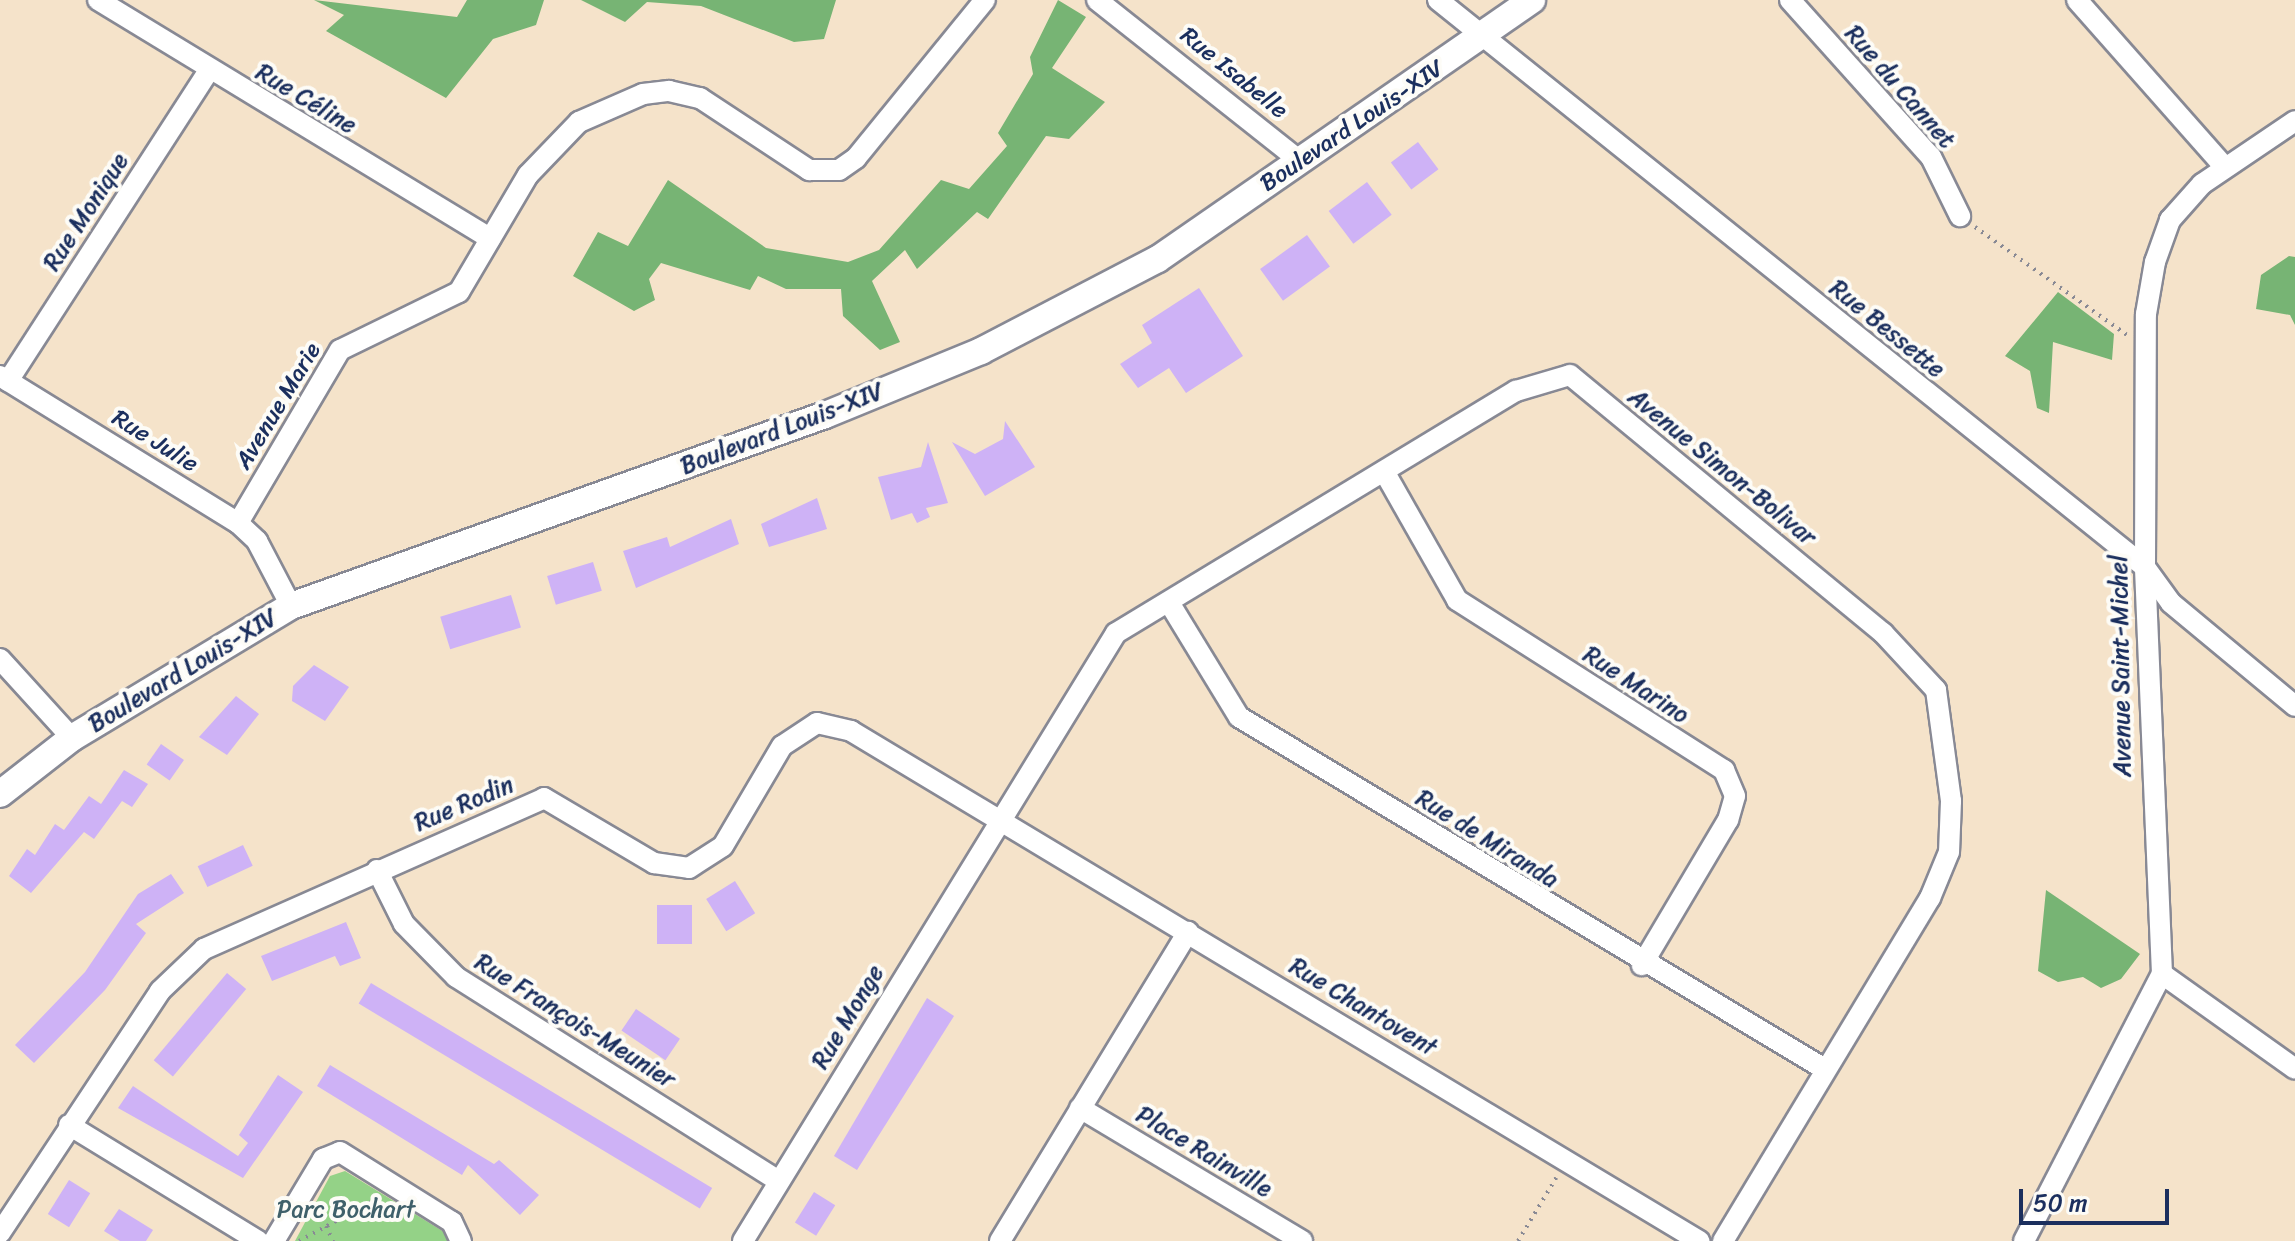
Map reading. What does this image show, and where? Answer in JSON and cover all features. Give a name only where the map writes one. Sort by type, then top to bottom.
[{"type":"main road","name":"Boulevard Louis-XIV","points":[[0,794],[72,738],[291,606],[825,415],[981,351],[1158,259],[1299,160],[1485,37],[1532,0]]},
{"type":"street","name":"Rue Céline","points":[[98,0],[208,72],[490,238]]},
{"type":"street","name":"Avenue Marie","points":[[238,523],[340,350],[459,292],[490,238],[553,145],[579,122],[643,94],[700,98],[809,170],[839,170],[856,158],[985,0]]},
{"type":"street","name":"Rue Isabelle","points":[[1097,0],[1299,160]]},
{"type":"street","name":"Rue Bessette","points":[[1438,0],[2145,567],[2171,603],[2295,706]]},
{"type":"street","name":"Rue du Cannet","points":[[1790,0],[1931,157],[1960,216]]},
{"type":"street","points":[[2077,0],[2222,164]]},
{"type":"street","name":"Rue Monique","points":[[4,379],[208,72]]},
{"type":"street","name":"Avenue Saint-Michel","points":[[2024,1241],[2162,974],[2145,567],[2146,348],[2155,262],[2170,220],[2222,164],[2295,121]]},
{"type":"street","name":"Avenue Simon-Bolivar","points":[[998,819],[1116,633],[1170,604],[1516,391],[1570,375],[1883,633],[1936,690],[1951,801],[1949,852],[1930,898],[1823,1068],[1723,1241]]},
{"type":"street","name":"Rue Julie","points":[[4,379],[238,523],[257,541],[291,606]]},
{"type":"street","name":"Rue Marino","points":[[1385,473],[1457,600],[1724,770],[1735,796],[1728,820],[1642,965]]},
{"type":"street","name":"Rue de Miranda","points":[[1170,604],[1239,717],[1642,965],[1823,1068]]},
{"type":"street","points":[[0,659],[72,738]]},
{"type":"street","name":"Rue Rodin","points":[[0,1233],[160,991],[204,949],[544,798],[654,863],[689,868],[723,846],[782,746],[817,723],[851,731],[998,819]]},
{"type":"street","name":"Rue Chantovent","points":[[998,819],[1699,1241]]},
{"type":"street","name":"Rue Monge","points":[[743,1241],[998,819]]},
{"type":"street","name":"Rue François-Meunier","points":[[377,870],[404,924],[456,977],[779,1181]]},
{"type":"street","points":[[1000,1241],[1188,932]]},
{"type":"street","points":[[2162,974],[2295,1069]]},
{"type":"street","name":"Place Rainville","points":[[1080,1108],[1302,1241]]},
{"type":"street","points":[[69,1125],[258,1241]]},
{"type":"street","points":[[274,1241],[323,1159],[340,1152],[452,1222],[461,1241]]},
{"type":"path","points":[[1960,216],[2146,348]]},
{"type":"path","points":[[1518,1241],[1567,1159]]},
{"type":"path","points":[[299,1241],[398,1187]]},
{"type":"path","points":[[326,1226],[333,1241]]},
{"type":"green space","points":[[314,0],[457,17],[467,0],[544,0],[536,25],[493,39],[446,98],[326,31],[344,15]]},
{"type":"green space","points":[[581,0],[836,0],[824,39],[794,42],[701,6],[647,2],[625,22]]},
{"type":"green space","points":[[1058,0],[1086,17],[1052,68],[1105,102],[1069,139],[1046,136],[988,219],[977,212],[917,269],[905,250],[872,281],[900,342],[880,350],[843,316],[841,289],[786,289],[758,276],[750,290],[661,263],[649,279],[655,300],[634,311],[573,276],[598,232],[628,246],[668,180],[766,248],[848,262],[879,250],[941,180],[969,189],[1007,146],[998,133],[1033,74],[1030,57]]},
{"type":"green space","points":[[2289,256],[2295,257],[2295,325],[2290,315],[2256,309],[2261,275]]},
{"type":"green space","points":[[2058,292],[2114,334],[2112,360],[2053,342],[2049,413],[2037,408],[2030,371],[2005,356]]},
{"type":"green space","points":[[2046,890],[2140,954],[2121,979],[2101,988],[2083,977],[2058,982],[2038,971]]},
{"type":"green space","name":"Parc Bochart","points":[[345,1171],[449,1235],[449,1241],[295,1241],[330,1176]]},
{"type":"building","points":[[1418,142],[1438,169],[1411,190],[1391,162]]},
{"type":"building","points":[[1367,182],[1392,215],[1353,244],[1329,211]]},
{"type":"building","points":[[1307,235],[1330,267],[1283,301],[1260,269]]},
{"type":"building","points":[[1199,288],[1243,356],[1186,393],[1169,368],[1138,388],[1120,364],[1152,343],[1142,325]]},
{"type":"building","points":[[1005,421],[1035,467],[985,496],[952,442],[975,454],[1003,439]]},
{"type":"building","points":[[928,442],[948,503],[926,508],[930,517],[917,523],[912,513],[891,520],[878,477],[921,467]]},
{"type":"building","points":[[817,498],[827,529],[769,547],[761,524]]},
{"type":"building","points":[[731,519],[739,544],[636,588],[623,551],[667,537],[670,547]]},
{"type":"building","points":[[593,562],[602,591],[556,605],[547,576]]},
{"type":"building","points":[[511,595],[521,628],[450,649],[440,617]]},
{"type":"building","points":[[314,665],[349,687],[325,721],[292,701],[293,686]]},
{"type":"building","points":[[236,696],[259,714],[227,755],[199,737]]},
{"type":"building","points":[[161,744],[184,760],[170,781],[147,764]]},
{"type":"building","points":[[124,770],[148,784],[132,807],[122,801],[94,839],[84,832],[31,893],[9,876],[27,849],[35,855],[55,824],[64,830],[89,796],[101,804]]},
{"type":"building","points":[[243,845],[253,866],[207,887],[198,866]]},
{"type":"building","points":[[171,874],[184,893],[136,924],[146,933],[105,990],[34,1063],[15,1045],[85,972],[138,894]]},
{"type":"building","points":[[735,881],[755,913],[726,931],[706,899]]},
{"type":"building","points":[[657,905],[692,905],[692,944],[657,944]]},
{"type":"building","points":[[346,922],[361,958],[340,966],[335,956],[272,981],[261,956]]},
{"type":"building","points":[[227,973],[246,989],[173,1076],[154,1060]]},
{"type":"building","points":[[371,983],[712,1188],[700,1209],[359,1004]]},
{"type":"building","points":[[927,998],[954,1016],[857,1170],[834,1156]]},
{"type":"building","points":[[636,1009],[680,1039],[665,1060],[621,1031]]},
{"type":"building","points":[[330,1065],[494,1164],[499,1160],[539,1195],[520,1215],[468,1165],[462,1175],[317,1086]]},
{"type":"building","points":[[278,1075],[303,1092],[243,1178],[118,1108],[133,1086],[238,1156],[248,1143],[239,1135]]},
{"type":"building","points":[[69,1180],[90,1193],[69,1227],[48,1214]]},
{"type":"building","points":[[814,1192],[835,1205],[816,1236],[795,1223]]},
{"type":"building","points":[[119,1209],[153,1230],[146,1241],[120,1241],[104,1231]]}]
